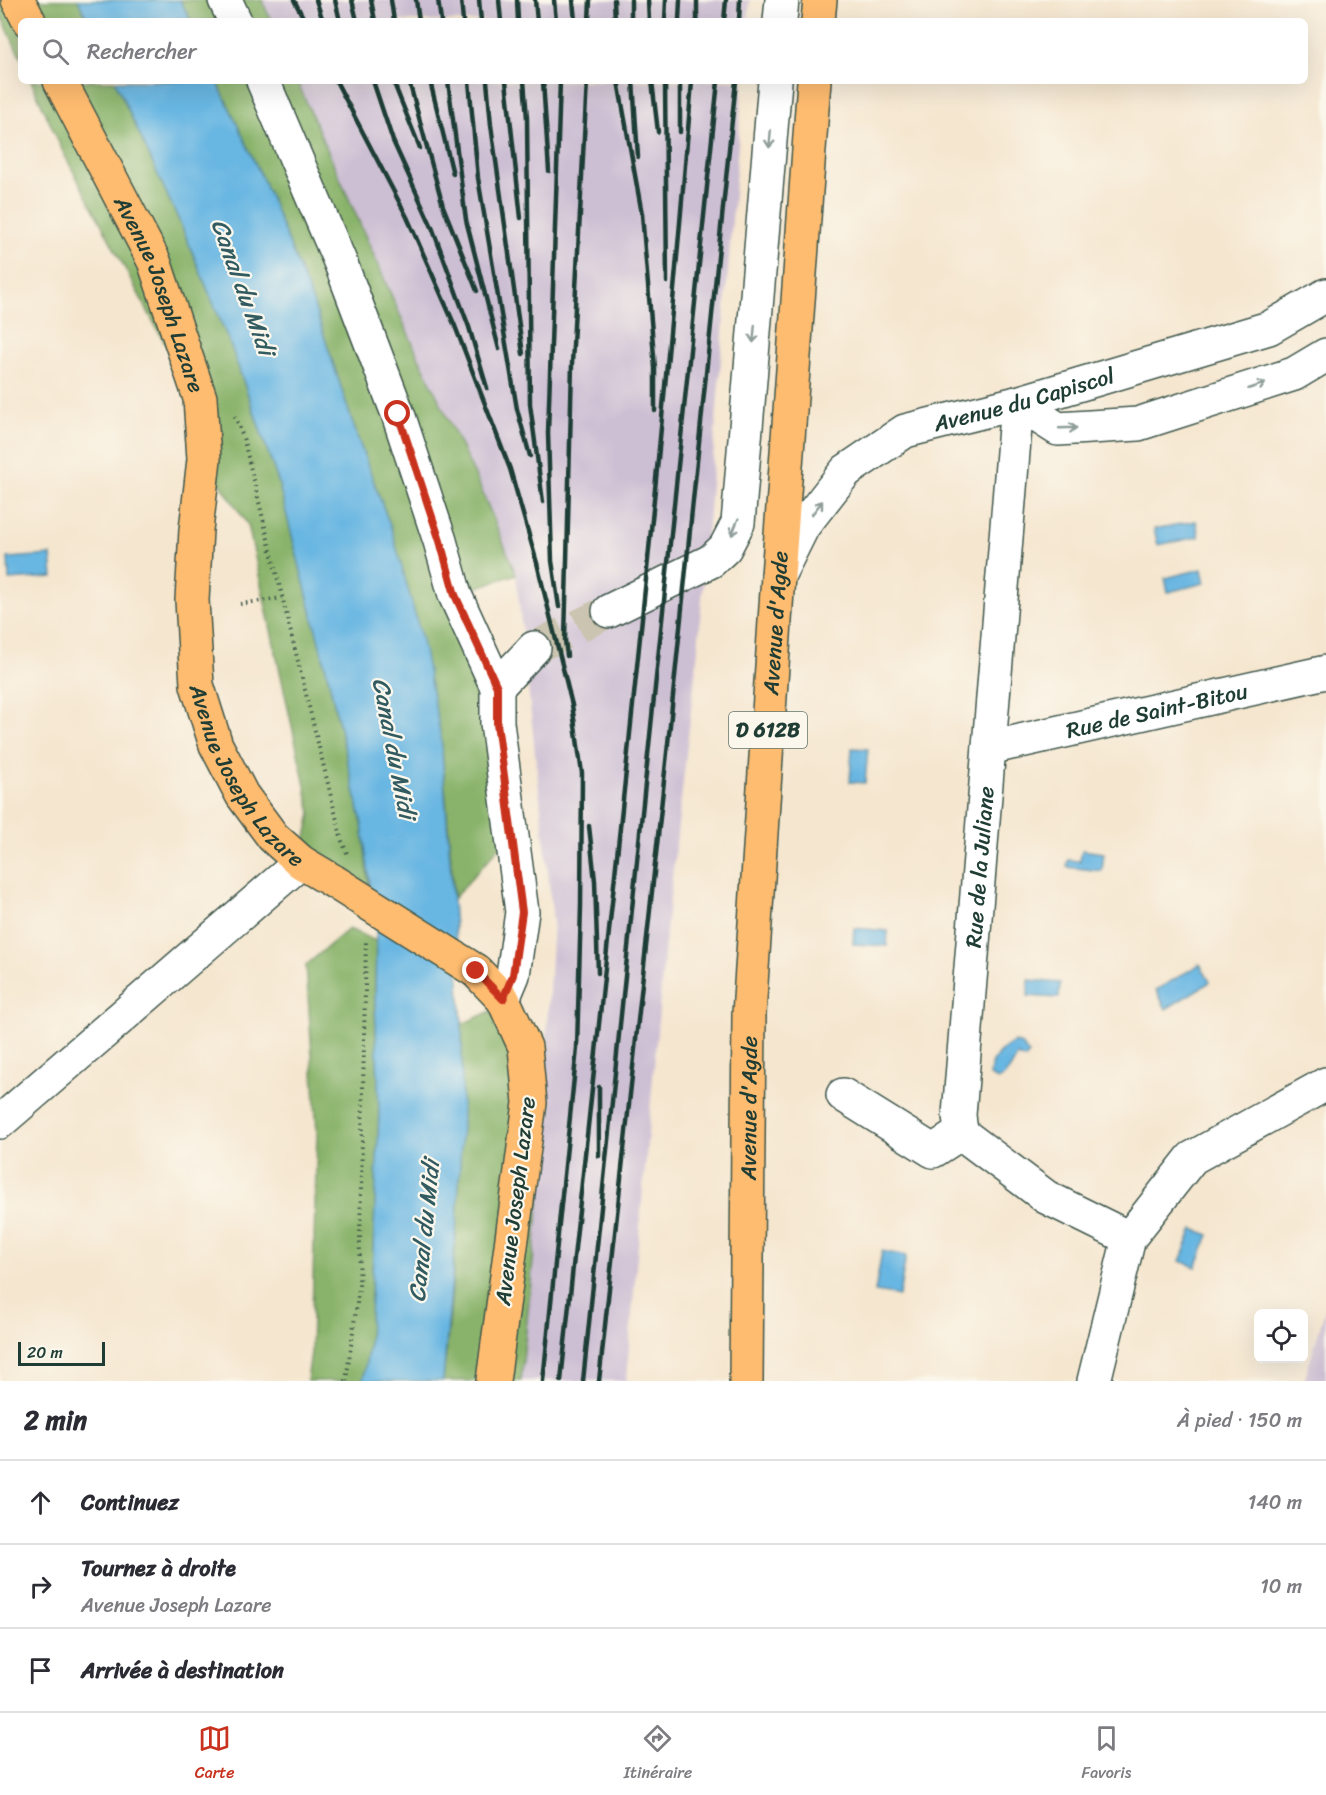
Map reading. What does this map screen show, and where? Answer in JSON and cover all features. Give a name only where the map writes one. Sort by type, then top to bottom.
[{"type":"main road","points":[[18,0],[27,18]]},
{"type":"main road","points":[[818,18],[820,0]]},
{"type":"main road","name":"Avenue Joseph Lazare","points":[[62,84],[154,261],[200,398],[204,459],[196,530],[192,600],[197,685],[216,745],[242,795],[273,837],[302,862],[342,872],[476,971],[503,999],[525,1047],[530,1103],[493,1381]]},
{"type":"main road","name":"Avenue d'Agde","points":[[746,1381],[750,1014],[778,576],[814,84]]},
{"type":"street","points":[[225,0],[234,18]]},
{"type":"street","points":[[780,18],[782,0]]},
{"type":"street","points":[[264,84],[341,264],[398,414],[440,541],[455,595],[497,687],[497,723],[522,912],[513,975],[503,999]]},
{"type":"street","points":[[609,611],[711,561],[725,548],[738,523],[775,84]]},
{"type":"street","name":"Avenue du Capiscol","points":[[778,576],[803,526],[846,471],[905,431],[1017,403],[1269,328],[1326,295]]},
{"type":"street","points":[[1017,403],[1058,429],[1138,424],[1294,374],[1326,355]]},
{"type":"street","name":"Rue de la Juliane","points":[[961,1133],[959,1115],[1017,403]]},
{"type":"street","points":[[497,687],[534,648]]},
{"type":"street","name":"Rue de Saint-Bitou","points":[[989,748],[1326,672]]},
{"type":"street","points":[[0,1122],[302,862]]},
{"type":"street","points":[[1094,1381],[1130,1238],[1192,1158],[1326,1084]]},
{"type":"street","points":[[843,1095],[933,1151],[961,1133],[1046,1197],[1130,1238]]},
{"type":"path","points":[[234,415],[243,437],[342,841],[342,872]]},
{"type":"path","points":[[240,604],[282,598]]},
{"type":"path","points":[[346,1381],[359,1289],[367,929]]},
{"type":"shaded area","points":[[262,0],[750,0],[748,18],[270,18]]},
{"type":"shaded area","points":[[298,84],[743,84],[698,649],[666,932],[626,1381],[521,1381],[539,1201],[553,921],[516,574],[479,484],[419,358]]},
{"type":"shaded area","points":[[1326,1307],[1326,1381],[1304,1381]]},
{"type":"green space","points":[[0,0],[78,0],[87,18],[18,18],[18,52],[0,13]]},
{"type":"green space","points":[[180,0],[262,0],[270,18],[189,18]]},
{"type":"green space","points":[[32,84],[116,84],[182,227],[232,349],[278,481],[328,677],[362,824],[369,885],[301,862],[311,813],[248,525],[204,459],[178,368],[64,154]]},
{"type":"green space","points":[[218,84],[298,84],[419,358],[479,484],[516,574],[455,595],[497,687],[512,833],[454,898],[441,737],[392,531],[358,439],[313,302],[264,182]]},
{"type":"green space","points":[[349,929],[376,941],[375,1002],[379,1113],[369,1344],[363,1381],[307,1381],[311,1352],[317,1132],[306,965]]},
{"type":"green space","points":[[491,1011],[544,1080],[539,1201],[521,1381],[443,1381],[458,1202],[462,1024]]},
{"type":"water","points":[[78,0],[180,0],[189,18],[87,18]]},
{"type":"water","name":"Canal du Midi","points":[[116,84],[218,84],[264,182],[313,302],[358,439],[392,531],[422,640],[441,737],[462,1024],[462,1126],[457,1221],[443,1381],[363,1381],[369,1344],[379,1113],[375,1002],[376,930],[362,824],[328,677],[278,481],[232,349],[182,227]]},
{"type":"water","points":[[1196,521],[1199,537],[1158,545],[1154,529]]},
{"type":"water","points":[[51,555],[53,577],[9,580],[8,558]]},
{"type":"water","points":[[1202,569],[1205,583],[1168,592],[1165,578]]},
{"type":"water","points":[[852,748],[868,749],[865,783],[850,782]]},
{"type":"water","points":[[1082,850],[1104,853],[1102,871],[1067,867],[1068,860],[1080,861]]},
{"type":"water","points":[[854,928],[888,931],[887,946],[853,944]]},
{"type":"water","points":[[1200,964],[1210,982],[1166,1009],[1156,990]]},
{"type":"water","points":[[1029,980],[1060,983],[1059,998],[1028,996]]},
{"type":"water","points":[[1015,1042],[1022,1045],[1029,1054],[1025,1059],[1017,1056],[1007,1073],[998,1080],[990,1076],[992,1065],[998,1055]]},
{"type":"water","points":[[1193,1229],[1209,1235],[1196,1267],[1180,1261]]},
{"type":"water","points":[[882,1251],[906,1256],[899,1296],[875,1292]]},
{"type":"tunnel","points":[[534,648],[609,611]]},
{"type":"railway","points":[[294,0],[303,18]]},
{"type":"railway","points":[[316,0],[322,18]]},
{"type":"railway","points":[[335,0],[339,18]]},
{"type":"railway","points":[[352,0],[356,18]]},
{"type":"railway","points":[[371,0],[374,18]]},
{"type":"railway","points":[[391,0],[394,18]]},
{"type":"railway","points":[[416,0],[419,18]]},
{"type":"railway","points":[[438,0],[441,18]]},
{"type":"railway","points":[[461,0],[463,18]]},
{"type":"railway","points":[[479,0],[481,18]]},
{"type":"railway","points":[[499,0],[501,18]]},
{"type":"railway","points":[[517,0],[518,18]]},
{"type":"railway","points":[[535,0],[537,18]]},
{"type":"railway","points":[[554,0],[556,18]]},
{"type":"railway","points":[[573,0],[575,18]]},
{"type":"railway","points":[[589,18],[590,0]]},
{"type":"railway","points":[[614,0],[615,18]]},
{"type":"railway","points":[[631,0],[631,18]]},
{"type":"railway","points":[[648,0],[649,18]]},
{"type":"railway","points":[[665,18],[666,0]]},
{"type":"railway","points":[[679,18],[680,0]]},
{"type":"railway","points":[[697,0],[697,18]]},
{"type":"railway","points":[[724,18],[726,0]]},
{"type":"railway","points":[[739,18],[740,0]]},
{"type":"railway","points":[[338,84],[407,217],[455,326],[510,469],[537,563],[572,705],[582,773],[577,1048],[543,1381]]},
{"type":"railway","points":[[374,84],[393,141],[432,227],[469,327],[487,388]]},
{"type":"railway","points":[[394,84],[420,148]]},
{"type":"railway","points":[[410,84],[443,206],[477,291]]},
{"type":"railway","points":[[431,84],[453,174]]},
{"type":"railway","points":[[448,84],[466,220],[499,349]]},
{"type":"railway","points":[[469,84],[478,178],[517,409],[530,456]]},
{"type":"railway","points":[[487,84],[523,354]]},
{"type":"railway","points":[[506,84],[521,218]]},
{"type":"railway","points":[[524,84],[527,118],[530,404],[543,502]]},
{"type":"railway","points":[[543,84],[549,171]]},
{"type":"railway","points":[[559,607],[552,561],[548,433],[560,84]]},
{"type":"railway","points":[[567,656],[565,640],[572,364],[587,84]]},
{"type":"railway","points":[[619,84],[642,214],[655,368],[655,411]]},
{"type":"railway","points":[[633,84],[638,157]]},
{"type":"railway","points":[[652,84],[658,132]]},
{"type":"railway","points":[[665,84],[667,282]]},
{"type":"railway","points":[[680,84],[680,132]]},
{"type":"railway","points":[[561,1381],[647,569],[692,84]]},
{"type":"railway","points":[[583,1381],[718,84]]},
{"type":"railway","points":[[599,1381],[670,725],[736,84]]},
{"type":"railway","points":[[589,826],[595,881],[598,973]]},
{"type":"railway","points":[[599,1087],[599,1156]]},
{"type":"route","points":[[398,414],[440,541],[455,595],[497,687],[497,723],[522,912],[513,975],[503,999],[476,971]]}]
